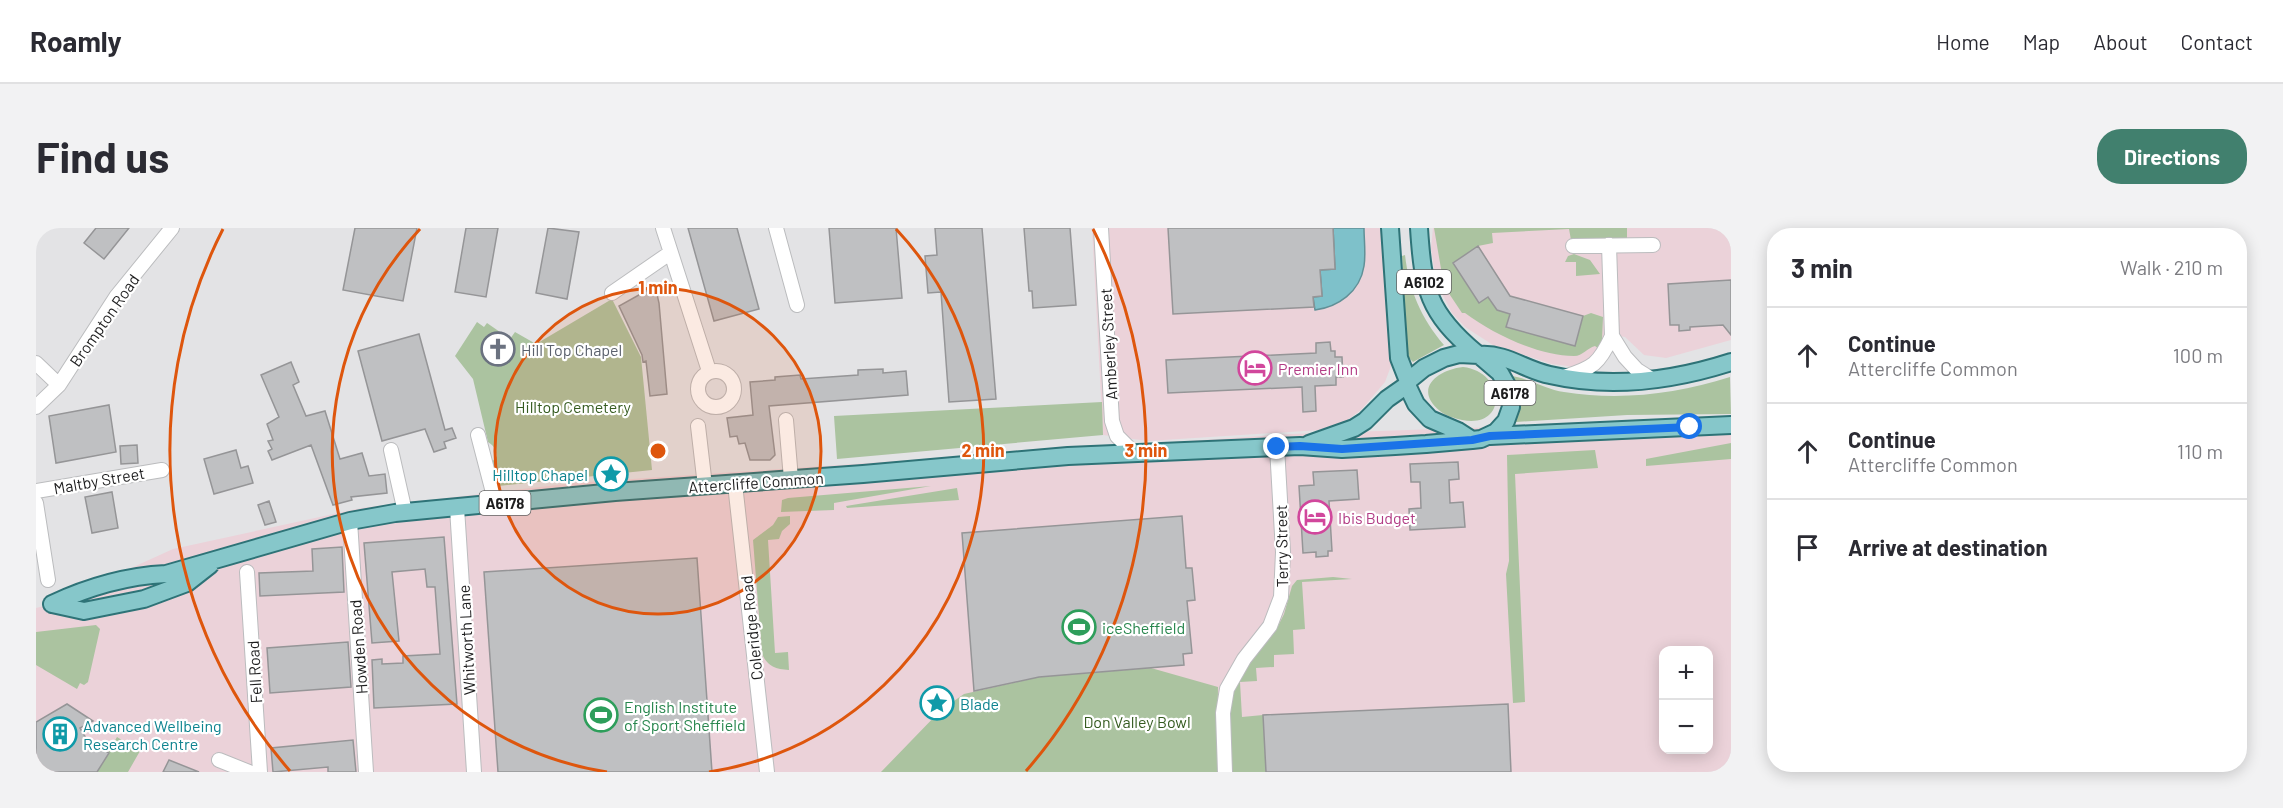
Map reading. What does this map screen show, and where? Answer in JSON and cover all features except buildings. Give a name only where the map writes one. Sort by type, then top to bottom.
[{"type":"main road","name":"A6102","points":[[1390,228],[1399,358],[1407,383]]},
{"type":"main road","name":"A6102","points":[[1419,228],[1422,265],[1429,295],[1450,329],[1478,354]]},
{"type":"main road","name":"A6178","points":[[1407,383],[1417,373],[1444,358],[1459,354],[1491,354],[1546,375],[1606,382],[1653,380],[1731,362]]},
{"type":"main road","name":"A6178","points":[[1478,354],[1500,373],[1509,389],[1509,415],[1499,430],[1490,436]]},
{"type":"main road","name":"Attercliffe Common","points":[[1300,446],[1354,428],[1407,383]]},
{"type":"main road","points":[[1407,383],[1416,404],[1430,419],[1472,440]]},
{"type":"main road","name":"A6178","points":[[1472,440],[1490,436],[1731,425]]},
{"type":"main road","name":"Attercliffe Common","points":[[44,606],[84,604],[106,599],[141,589],[166,574],[350,521],[405,512],[615,492],[1068,456],[1300,446],[1342,449],[1472,440]]},
{"type":"main road","name":"Attercliffe Common","points":[[44,606],[84,611],[144,599],[186,582],[218,559]]},
{"type":"street","name":"Brompton Road","points":[[36,407],[59,385],[116,297],[172,228]]},
{"type":"street","points":[[663,228],[709,371]]},
{"type":"street","points":[[776,228],[797,305]]},
{"type":"street","name":"Amberley Street","points":[[1101,228],[1112,421],[1117,436],[1134,453]]},
{"type":"street","points":[[1562,378],[1588,369],[1594,364],[1602,356],[1612,336],[1609,245]]},
{"type":"street","points":[[1573,246],[1653,245]]},
{"type":"street","points":[[612,292],[670,252]]},
{"type":"street","points":[[1612,336],[1631,364],[1653,380]]},
{"type":"street","points":[[36,363],[59,385]]},
{"type":"street","points":[[786,420],[791,479]]},
{"type":"street","points":[[698,426],[705,486]]},
{"type":"street","points":[[478,435],[496,504]]},
{"type":"street","name":"Terry Street","points":[[1225,772],[1223,713],[1227,689],[1244,659],[1270,627],[1281,597],[1283,552],[1277,447]]},
{"type":"street","points":[[391,450],[405,512]]},
{"type":"street","name":"Maltby Street","points":[[36,491],[162,470]]},
{"type":"street","name":"Coleridge Road","points":[[735,484],[767,772]]},
{"type":"street","points":[[36,503],[48,580]]},
{"type":"street","name":"Whitworth Lane","points":[[457,508],[474,772]]},
{"type":"street","name":"Howden Road","points":[[350,521],[366,772]]},
{"type":"street","name":"Fell Road","points":[[247,572],[260,772]]},
{"type":"street","points":[[219,760],[249,772]]},
{"type":"shaded area","points":[[1092,228],[1387,228],[1394,358],[1385,382],[1361,410],[1342,424],[1320,430],[1148,441],[1103,435]]},
{"type":"shaded area","points":[[1433,228],[1731,228],[1731,340],[1666,358],[1644,355],[1625,337],[1607,334],[1592,361],[1582,368],[1552,364],[1493,345],[1465,327],[1452,313],[1436,282],[1431,248]]},
{"type":"shaded area","points":[[1731,419],[1731,772],[36,772],[36,608],[52,604],[173,549],[361,508],[574,483],[1291,434]]},
{"type":"green space","points":[[1434,228],[1627,228],[1627,240],[1571,240],[1569,229],[1492,233],[1493,243],[1478,246],[1453,263],[1479,303],[1488,297],[1497,310],[1510,314],[1506,327],[1575,346],[1583,316],[1591,313],[1603,317],[1602,340],[1599,349],[1595,346],[1574,356],[1546,352],[1503,336],[1462,313],[1444,286]]},
{"type":"green space","points":[[1574,254],[1590,260],[1600,274],[1576,276],[1576,262],[1565,262],[1568,256]]},
{"type":"green space","points":[[1405,255],[1417,303],[1444,345],[1413,362],[1409,358],[1406,344],[1402,256]]},
{"type":"green space","name":"Hilltop Cemetery","points":[[612,299],[641,357],[652,470],[498,486],[492,462],[497,456],[494,448],[488,442],[473,379],[455,356],[477,322],[484,327],[487,323],[510,339],[515,332],[536,344]]},
{"type":"green space","points":[[1463,367],[1477,371],[1494,388],[1496,399],[1494,409],[1488,416],[1477,421],[1462,420],[1445,414],[1432,403],[1429,395],[1429,388],[1437,376]]},
{"type":"green space","points":[[1511,376],[1557,391],[1606,396],[1669,392],[1730,377],[1731,414],[1627,415],[1516,422],[1518,395]]},
{"type":"green space","points":[[1102,402],[1103,435],[837,459],[834,416]]},
{"type":"green space","points":[[1731,443],[1731,459],[1646,466],[1646,459]]},
{"type":"green space","points":[[1595,450],[1598,468],[1515,474],[1525,702],[1513,703],[1506,574],[1509,561],[1507,455]]},
{"type":"green space","points":[[931,486],[834,503],[834,510],[781,512],[782,500],[788,498]]},
{"type":"green space","points":[[957,488],[959,500],[847,508],[846,506]]},
{"type":"green space","points":[[790,516],[790,524],[782,531],[779,539],[768,540],[775,653],[788,652],[789,670],[773,667],[762,654],[753,540],[773,525],[778,517]]},
{"type":"green space","points":[[1333,577],[1352,579],[1302,582],[1305,629],[1293,630],[1294,654],[1274,655],[1274,667],[1256,668],[1257,681],[1240,682],[1242,717],[1263,715],[1266,772],[1226,772],[1227,702],[1241,673],[1277,628],[1284,614],[1292,586],[1297,580]]},
{"type":"green space","points":[[96,625],[100,629],[88,682],[84,685],[80,683],[77,689],[36,665],[36,632]]},
{"type":"green space","name":"Don Valley Bowl","points":[[1151,668],[1218,687],[1217,772],[881,772],[941,710],[964,694],[1039,677]]},
{"type":"green space","points":[[117,737],[140,751],[128,772],[97,772]]},
{"type":"water","points":[[1333,228],[1364,228],[1364,266],[1358,283],[1347,297],[1332,306],[1315,310],[1313,297],[1322,296],[1320,270],[1335,269]]},
{"type":"place","name":"Hill Top Chapel","points":[[498,349]]},
{"type":"place","name":"Premier Inn","points":[[1255,368]]},
{"type":"place","name":"Hilltop Chapel","points":[[611,474]]},
{"type":"place","name":"Ibis Budget","points":[[1315,517]]},
{"type":"place","name":"iceSheffield","points":[[1079,627]]},
{"type":"place","name":"Blade","points":[[937,703]]},
{"type":"place","name":"English Institute of Sport Sheffield","points":[[601,715]]},
{"type":"place","name":"Advanced Wellbeing Research Centre","points":[[60,734]]},
{"type":"route","points":[[1277,447],[1342,449],[1472,440],[1490,436],[1690,427]]}]
